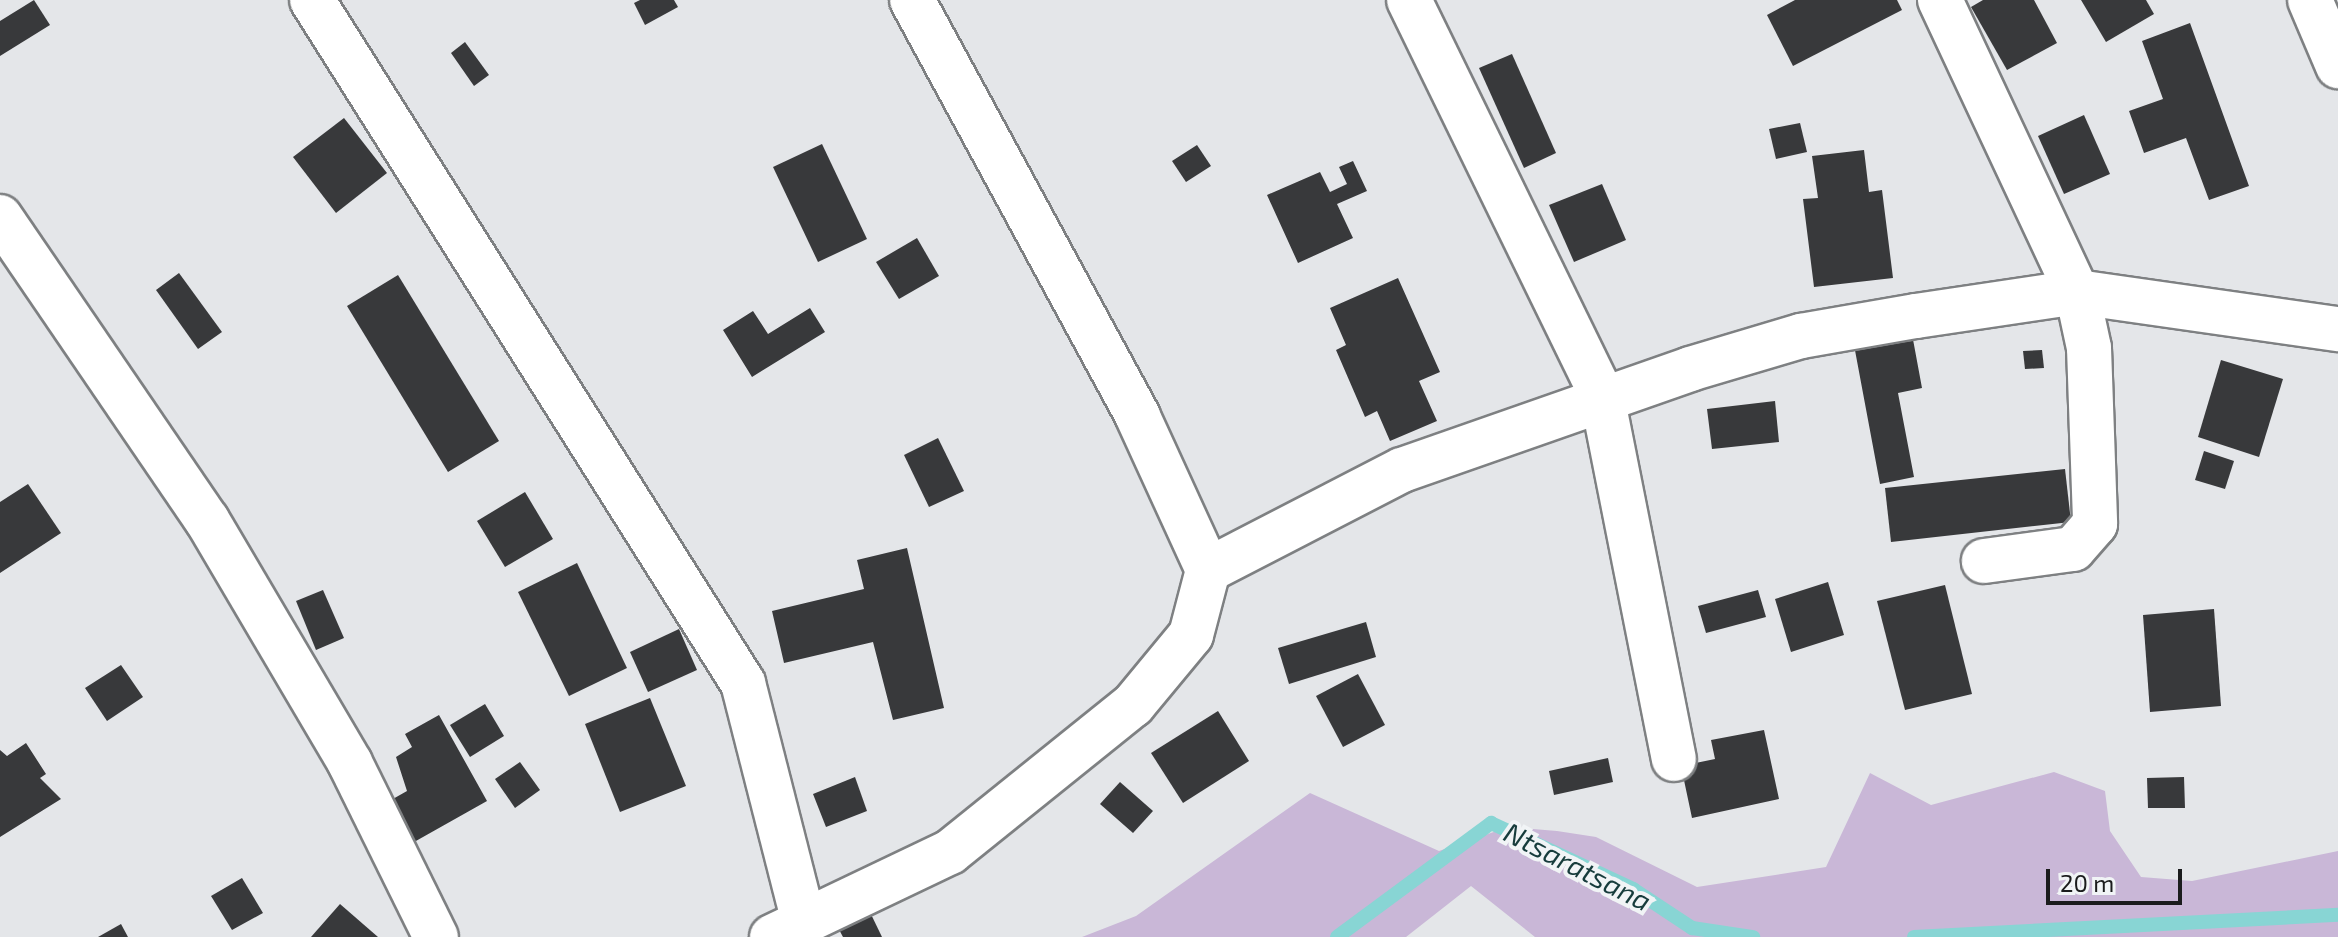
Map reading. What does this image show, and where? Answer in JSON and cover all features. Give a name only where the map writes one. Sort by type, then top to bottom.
[{"type":"street","points":[[312,0],[743,683],[788,929],[950,852],[1133,705],[1191,635],[1208,570],[1138,417],[912,0]]},
{"type":"street","points":[[1409,0],[1602,396],[1674,759]]},
{"type":"street","points":[[1940,0],[2077,292],[2089,348],[2095,524],[2073,549],[1984,561]]},
{"type":"street","points":[[2310,0],[2338,66]]},
{"type":"street","points":[[0,217],[207,520],[350,763],[436,937]]},
{"type":"street","points":[[1208,570],[1402,470],[1602,396],[1801,336],[2077,292],[2338,329]]},
{"type":"shaded area","points":[[2054,772],[2105,791],[2110,831],[2141,877],[2192,881],[2338,851],[2338,937],[1535,937],[1471,886],[1406,937],[1082,937],[1136,916],[1310,793],[1439,851],[1508,827],[1557,831],[1596,837],[1697,887],[1826,867],[1870,773],[1931,805]]},
{"type":"building","points":[[34,0],[50,25],[0,56],[0,21]]},
{"type":"building","points":[[640,0],[674,0],[678,7],[645,25],[634,3]]},
{"type":"building","points":[[1795,0],[1897,0],[1902,10],[1793,66],[1767,15]]},
{"type":"building","points":[[1983,0],[2034,0],[2057,43],[2007,70],[1971,7]]},
{"type":"building","points":[[2081,0],[2146,0],[2154,14],[2106,42]]},
{"type":"building","points":[[2190,23],[2249,186],[2209,200],[2186,138],[2144,153],[2129,111],[2163,99],[2142,41]]},
{"type":"building","points":[[465,42],[489,75],[474,86],[451,53]]},
{"type":"building","points":[[1512,54],[1556,153],[1524,168],[1479,68]]},
{"type":"building","points":[[2084,115],[2110,174],[2064,194],[2038,136]]},
{"type":"building","points":[[344,118],[387,173],[336,213],[293,157]]},
{"type":"building","points":[[1800,123],[1807,152],[1776,159],[1769,129]]},
{"type":"building","points":[[822,144],[867,239],[818,262],[773,167]]},
{"type":"building","points":[[1197,145],[1211,166],[1186,182],[1172,161]]},
{"type":"building","points":[[1864,150],[1869,192],[1882,190],[1893,278],[1814,287],[1803,199],[1818,198],[1812,156]]},
{"type":"building","points":[[1353,161],[1367,191],[1337,204],[1353,238],[1298,263],[1267,195],[1320,172],[1330,192],[1347,184],[1339,167]]},
{"type":"building","points":[[1602,184],[1626,240],[1574,262],[1549,205]]},
{"type":"building","points":[[917,238],[939,276],[899,299],[876,262]]},
{"type":"building","points":[[179,273],[222,332],[198,349],[156,290]]},
{"type":"building","points":[[398,275],[499,441],[448,472],[347,306]]},
{"type":"building","points":[[1398,278],[1440,372],[1419,381],[1437,421],[1390,441],[1377,411],[1365,417],[1336,350],[1346,345],[1330,308]]},
{"type":"building","points":[[810,308],[825,332],[752,377],[723,330],[753,311],[768,334]]},
{"type":"building","points":[[1912,334],[1922,388],[1898,393],[1914,477],[1880,484],[1854,345]]},
{"type":"building","points":[[2042,350],[2044,368],[2025,369],[2023,351]]},
{"type":"building","points":[[2221,360],[2283,379],[2259,457],[2198,437]]},
{"type":"building","points":[[1775,401],[1779,442],[1712,449],[1707,409]]},
{"type":"building","points":[[938,438],[964,491],[929,507],[904,455]]},
{"type":"building","points":[[2204,451],[2234,461],[2225,489],[2195,480]]},
{"type":"building","points":[[2065,469],[2071,522],[1891,542],[1885,488]]},
{"type":"building","points":[[28,484],[61,533],[0,573],[0,502]]},
{"type":"building","points":[[525,492],[553,539],[505,567],[477,521]]},
{"type":"building","points":[[907,548],[944,708],[893,720],[873,642],[784,663],[772,611],[864,589],[857,560]]},
{"type":"building","points":[[577,563],[627,668],[569,696],[518,592]]},
{"type":"building","points":[[1828,582],[1844,635],[1791,652],[1775,599]]},
{"type":"building","points":[[1945,585],[1972,694],[1905,710],[1877,601]]},
{"type":"building","points":[[323,590],[344,638],[316,650],[296,601]]},
{"type":"building","points":[[1758,590],[1766,617],[1706,633],[1698,606]]},
{"type":"building","points":[[2214,609],[2221,706],[2150,712],[2143,615]]},
{"type":"building","points":[[1366,622],[1376,657],[1289,684],[1278,648]]},
{"type":"building","points":[[679,629],[697,670],[648,692],[630,652]]},
{"type":"building","points":[[121,665],[143,697],[107,721],[85,688]]},
{"type":"building","points":[[1358,674],[1385,725],[1343,747],[1316,696]]},
{"type":"building","points":[[650,698],[686,786],[620,812],[585,724]]},
{"type":"building","points":[[485,704],[504,736],[470,757],[450,725]]},
{"type":"building","points":[[1218,711],[1249,761],[1183,803],[1151,753]]},
{"type":"building","points":[[439,715],[487,801],[407,846],[384,804],[407,791],[396,757],[412,747],[405,734]]},
{"type":"building","points":[[1764,730],[1779,799],[1692,818],[1681,766],[1715,759],[1711,740]]},
{"type":"building","points":[[26,743],[46,774],[40,778],[61,799],[0,837],[0,750],[7,756]]},
{"type":"building","points":[[1608,758],[1613,782],[1554,795],[1549,771]]},
{"type":"building","points":[[520,762],[540,790],[515,808],[495,779]]},
{"type":"building","points":[[855,777],[867,811],[826,827],[813,794]]},
{"type":"building","points":[[2184,777],[2185,808],[2148,808],[2147,778]]},
{"type":"building","points":[[1120,782],[1153,811],[1133,833],[1100,804]]},
{"type":"building","points":[[242,878],[263,913],[232,930],[211,896]]},
{"type":"building","points":[[340,904],[378,937],[311,937]]},
{"type":"building","points":[[867,906],[882,937],[843,937],[835,922]]},
{"type":"building","points":[[121,924],[128,937],[98,937]]},
{"type":"waterway","name":"Ntsaratsana","points":[[1337,937],[1491,823],[1633,889],[1692,928],[1753,937]]},
{"type":"waterway","name":"Ntsaratsana","points":[[1914,937],[2338,915]]}]
